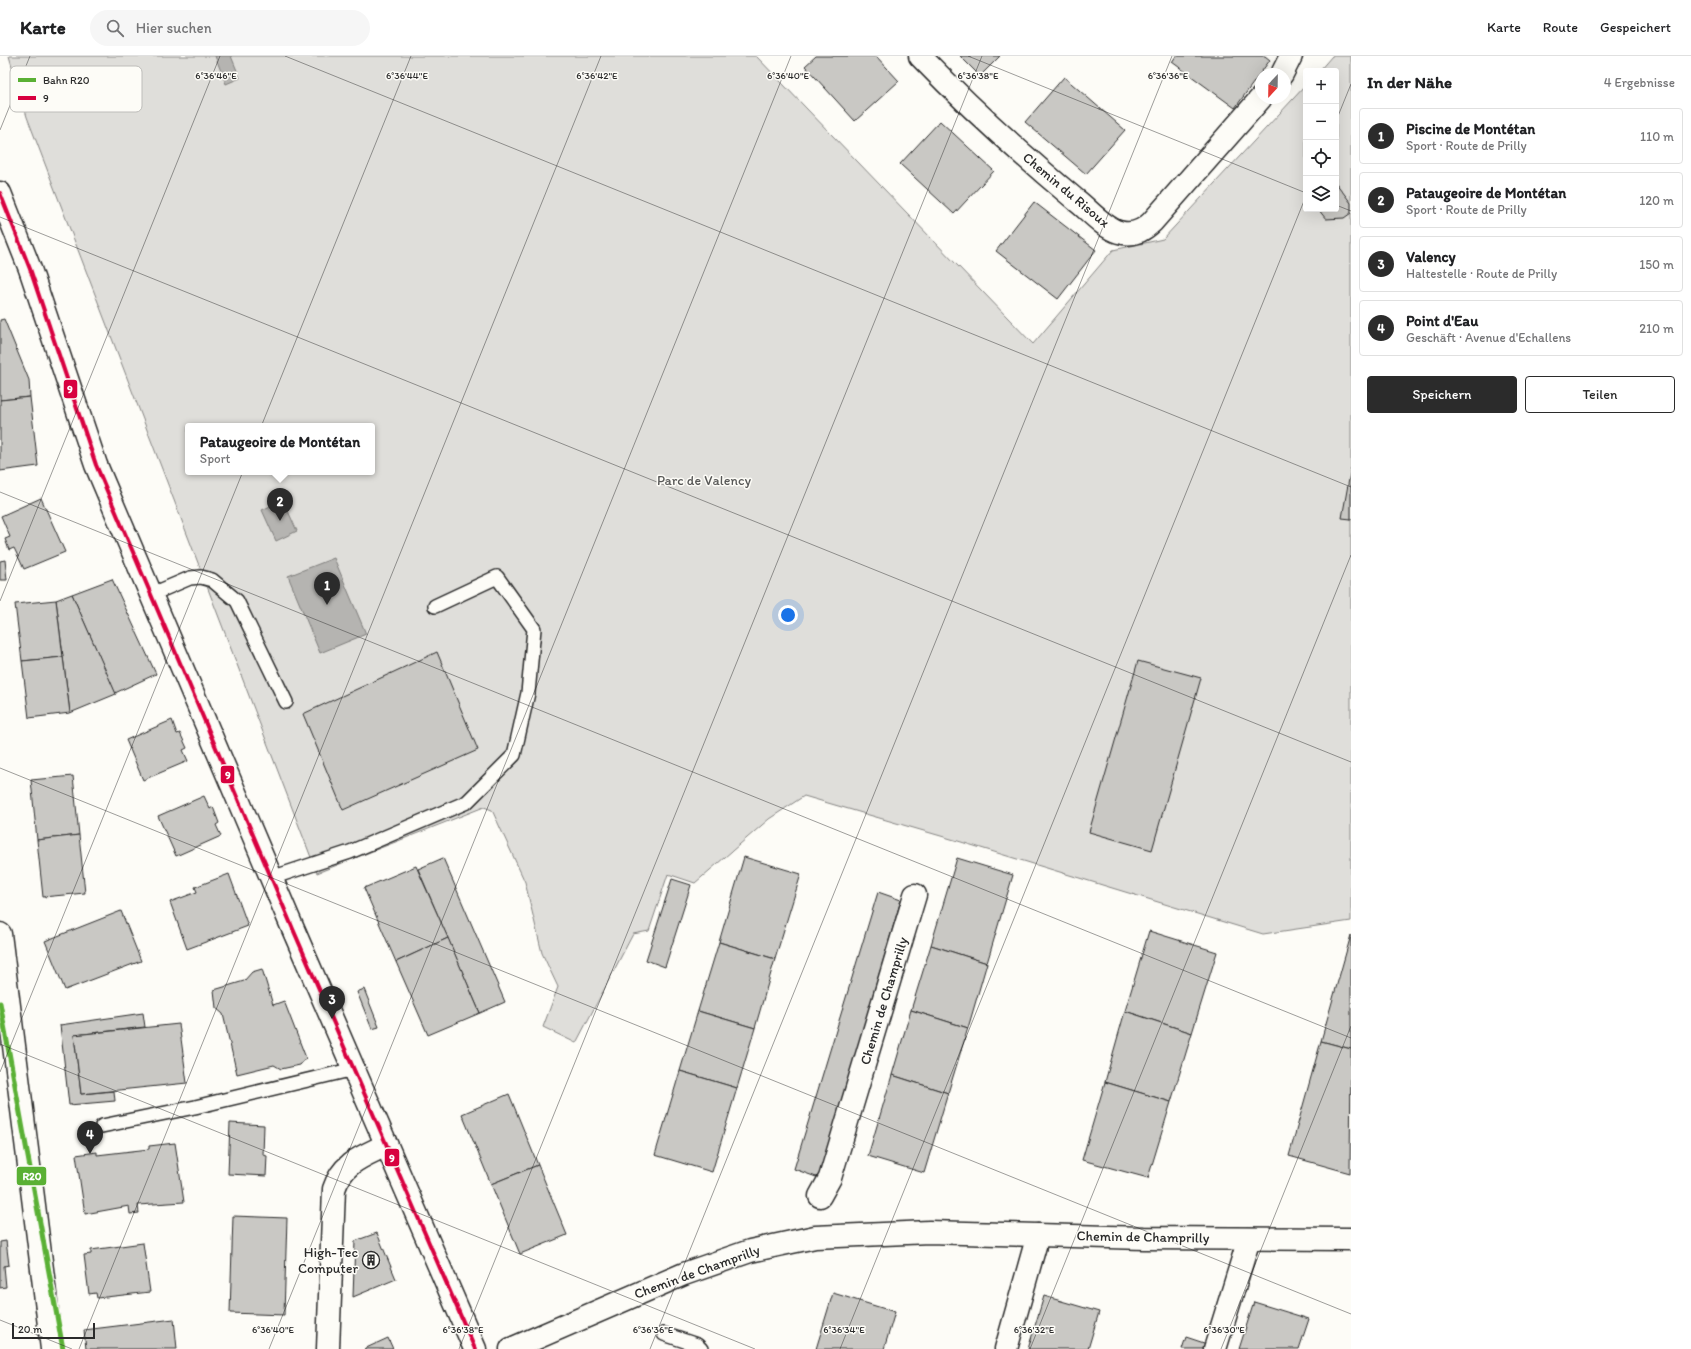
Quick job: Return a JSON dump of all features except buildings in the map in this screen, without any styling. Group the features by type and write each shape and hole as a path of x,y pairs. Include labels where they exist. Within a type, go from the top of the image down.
{"street":[{"name":"Chemin du Risoux","path":"920,56 974,111 1038,168 1111,228 1128,234 1137,233 1152,222 1256,104"},
{"path":"1285,68 1291,56"},
{"path":"0,193 30,269 96,465 271,878 476,1349"},
{"name":"Chemin de Champrilly","path":"820,1196 830,1178 916,895"},
{"path":"0,934 52,1349"},
{"path":"328,1349 334,1190 341,1171 349,1164 386,1145"},
{"name":"Chemin de Champrilly","path":"511,1349 645,1290 750,1251 825,1236 930,1232 1249,1239 1351,1239"},
{"path":"1006,1349 1038,1235"},
{"path":"1215,1349 1249,1239"}],"lane":[{"path":"150,595 190,578 201,577 212,580 237,601 286,702"},
{"path":"271,878 350,852 467,802 514,755 528,693 534,629 497,577 435,606"},
{"path":"102,1126 195,1107 354,1069"},
{"path":"664,1334 697,1345 701,1349"}],"green space":[{"name":"Parc de Valency","path":"9,56 756,56 1033,344 1113,250 1163,239 1288,104 1291,104 1291,101 1303,88 1303,212 1339,212 1339,68 1322,68 1332,56 1351,56 1351,921 1263,934 958,841 804,796 769,819 695,883 668,874 649,931 633,934 576,1043 543,1027 558,987 542,953 525,882 492,810 484,807 317,873 26,112 142,112 142,66 12,66"}],"shaded area":[{"path":"215,56 231,56 240,78 226,84"},
{"path":"283,500 297,531 276,541 262,510"},
{"path":"334,558 366,634 320,653 288,576"}],"rail line":[{"name":"R20","path":"0,1003 63,1349"}],"transit line":[{"name":"9","path":"0,193 30,269 96,465 293,929 475,1349"}],"place":[{"name":"Pataugeoire de Montétan","path":"280,521"},
{"name":"Piscine de Montétan","path":"327,605"},
{"name":"Valency","path":"332,1019"},
{"name":"Point d'Eau","path":"90,1154"},
{"name":"High-Tec Computer","path":"371,1260"}]}
